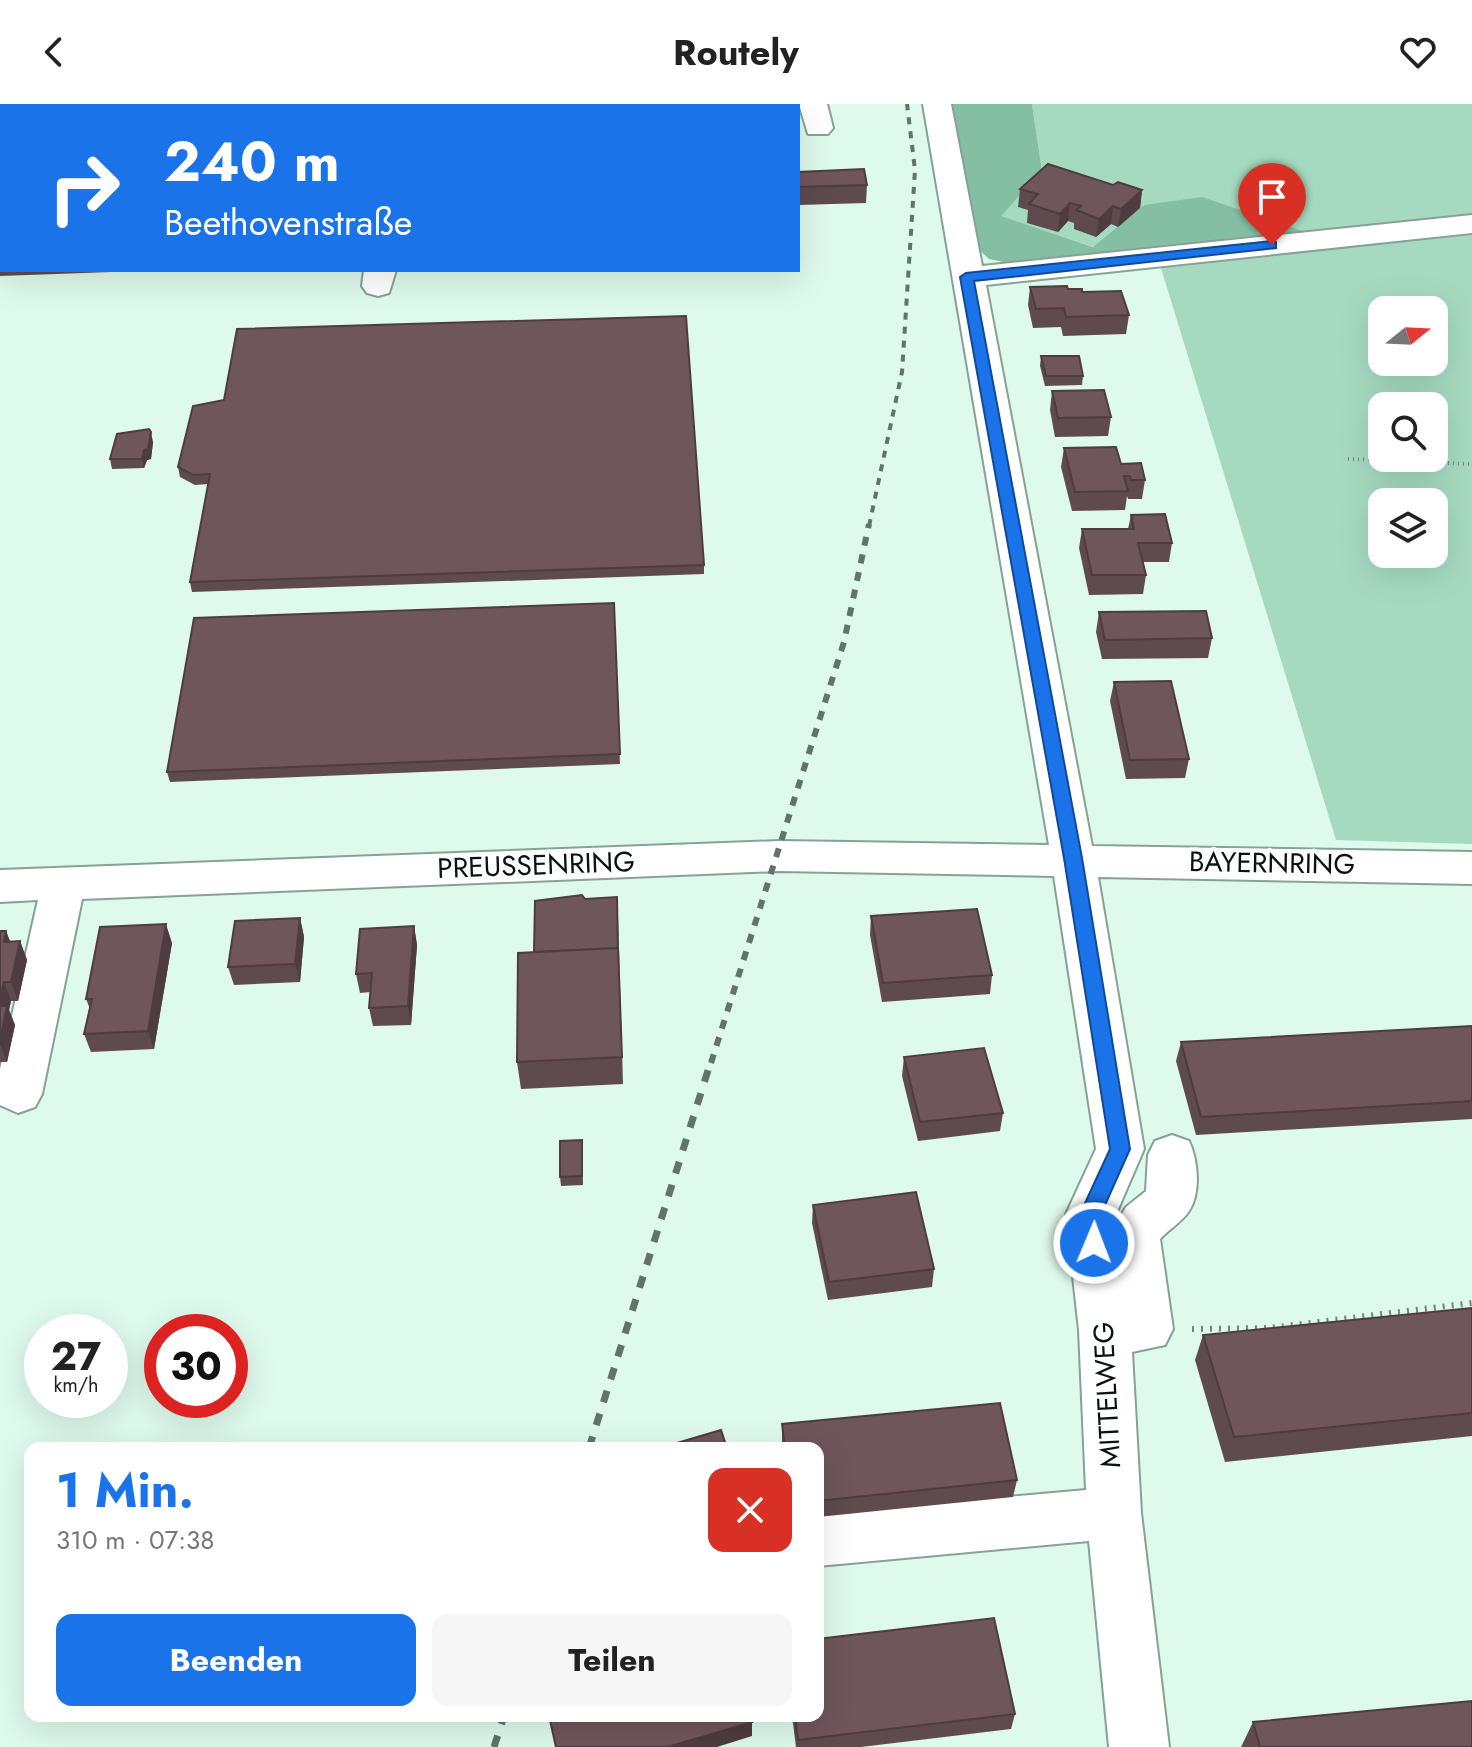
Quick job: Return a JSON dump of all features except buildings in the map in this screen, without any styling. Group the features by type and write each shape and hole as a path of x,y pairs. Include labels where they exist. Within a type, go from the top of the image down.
{"street":[{"name":"MITTELWEG","path":"937,104 1073,858 1120,1149 1091,1214 1126,1329 1114,1513 1139,1747"},
{"path":"966,277 1472,224"},
{"name":"PREUSSENRING","path":"0,886 779,856 1073,858"},
{"name":"BAYERNRING","path":"1073,858 1472,868"},
{"path":"18,1094 63,884"},
{"path":"1126,1329 1135,1237 1144,1222 1170,1200 1172,1155"},
{"path":"824,1539 1114,1513"}],"path":[{"path":"1348,459 1472,464"},
{"path":"1126,1329 1269,1328 1472,1303"}],"green space":[{"path":"952,104 1032,104 1042,171 1001,216 1093,247 1144,205 1202,197 1311,234 1013,264 989,259 977,248"},
{"path":"1032,104 1472,104 1472,217 1311,234 1144,205 1094,247 1000,216 1042,171"},
{"path":"1472,233 1472,844 1336,840 1161,268"}],"railway":[{"path":"869,526 902,372 915,170 907,104"},
{"path":"711,1063 844,642 869,524"},
{"path":"591,1442 711,1061"},
{"path":"494,1747 502,1722"}],"route":[{"path":"1094,1243 1091,1214 1120,1149 1073,858 966,277 1272,245"}]}
